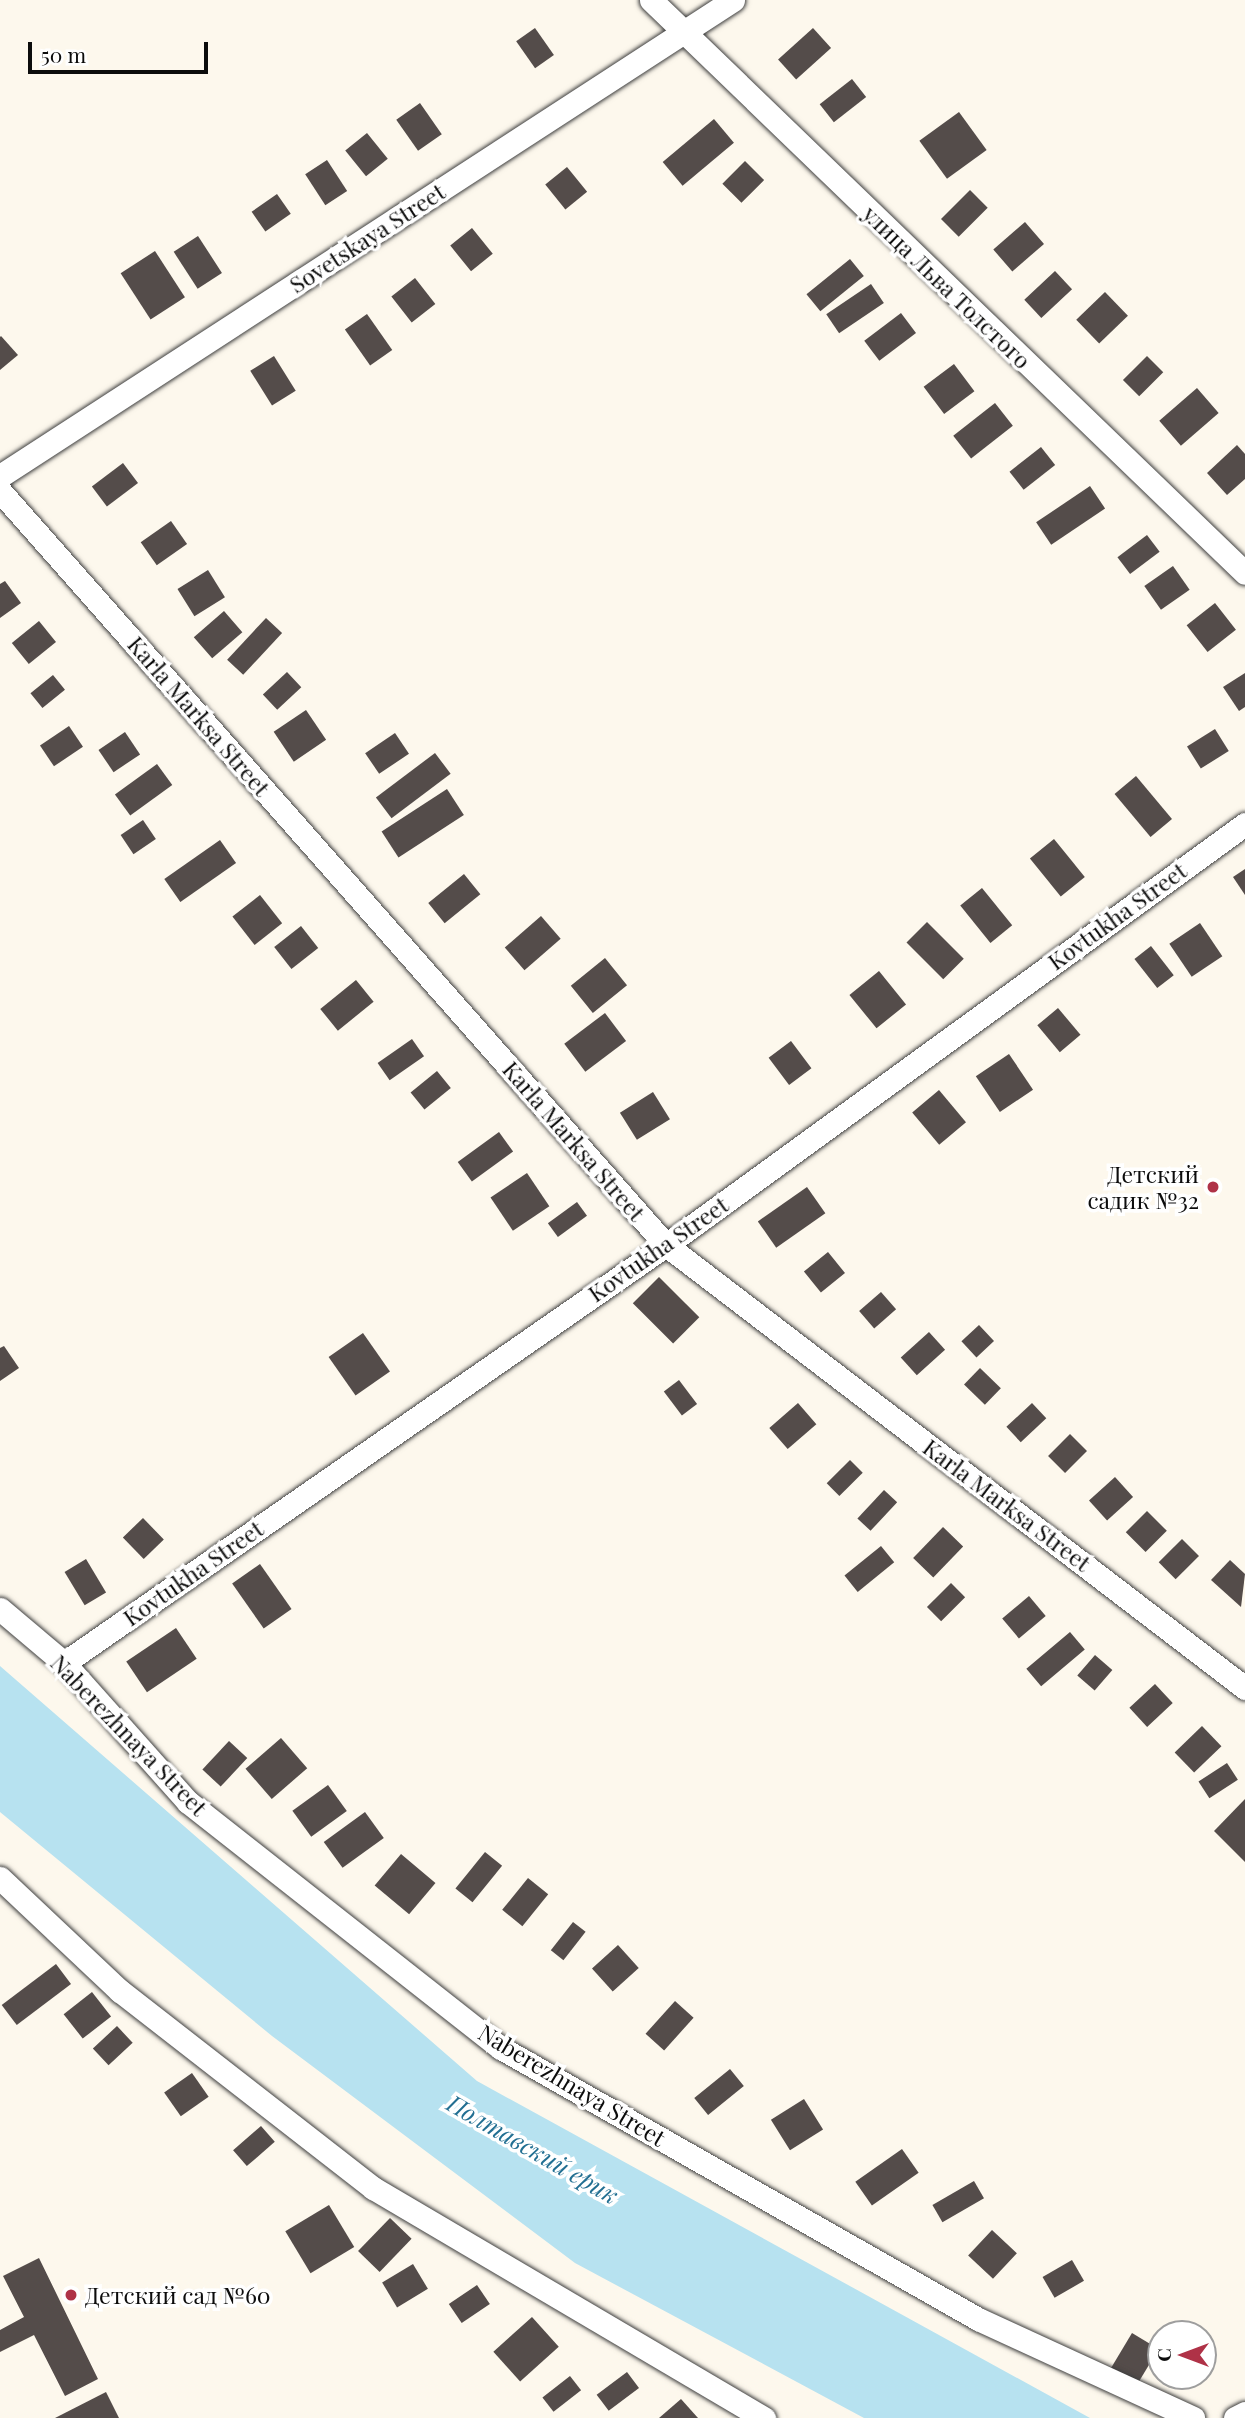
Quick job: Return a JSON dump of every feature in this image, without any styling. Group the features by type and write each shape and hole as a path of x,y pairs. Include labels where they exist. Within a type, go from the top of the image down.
{"street":[{"name":"улица Льва Толстого","path":"651,0 682,33 1245,573"},
{"name":"Sovetskaya Street","path":"0,476 733,0"},
{"name":"Karla Marksa Street","path":"0,491 666,1245 1245,1688"},
{"name":"Kovtukha Street","path":"64,1663 666,1245 1245,824"},
{"name":"Naberezhnaya Street","path":"0,1609 64,1663 188,1802 500,2048 978,2319 1193,2418"},
{"path":"0,1878 121,1991 373,2188 764,2418"},
{"path":"1236,2418 1245,2413"}],"water":[{"name":"Полтавский ерик","path":"0,1666 477,2081 1090,2418 864,2418 575,2263 272,2036 0,1812"}],"building":[{"path":"535,28 554,55 535,68 516,41"},
{"path":"813,28 831,48 796,80 778,59"},
{"path":"852,79 866,97 834,122 820,104"},
{"path":"420,103 442,134 418,151 396,120"},
{"path":"959,112 987,150 947,179 919,141"},
{"path":"714,119 734,143 683,186 663,162"},
{"path":"367,133 388,159 366,176 345,151"},
{"path":"327,160 347,191 325,205 305,174"},
{"path":"745,161 764,180 741,203 722,184"},
{"path":"567,167 587,192 565,209 545,185"},
{"path":"970,190 988,208 959,237 941,219"},
{"path":"277,194 291,214 265,231 252,212"},
{"path":"1025,222 1044,244 1012,271 993,250"},
{"path":"472,228 493,254 471,271 450,246"},
{"path":"198,236 222,273 198,289 174,252"},
{"path":"155,251 185,297 151,319 121,273"},
{"path":"850,259 864,276 820,311 806,294"},
{"path":"1055,271 1072,289 1041,318 1024,300"},
{"path":"415,278 435,304 412,322 391,296"},
{"path":"871,284 884,303 839,333 826,314"},
{"path":"1105,292 1128,316 1099,344 1076,320"},
{"path":"901,313 916,333 879,361 864,341"},
{"path":"367,314 392,350 370,366 345,329"},
{"path":"0,337 18,355 0,370"},
{"path":"274,356 296,391 272,406 250,371"},
{"path":"1147,356 1163,372 1139,396 1123,380"},
{"path":"954,364 974,391 944,414 924,387"},
{"path":"1197,388 1219,413 1181,446 1159,421"},
{"path":"995,403 1013,426 971,458 953,436"},
{"path":"1237,445 1245,454 1245,479 1227,495 1207,473"},
{"path":"1041,447 1055,465 1024,490 1009,472"},
{"path":"123,463 138,483 107,506 92,486"},
{"path":"1090,486 1105,508 1051,545 1036,522"},
{"path":"171,521 187,544 157,565 141,542"},
{"path":"1147,535 1160,552 1130,574 1117,557"},
{"path":"1173,566 1190,590 1161,610 1144,586"},
{"path":"208,570 225,597 194,616 177,589"},
{"path":"5,581 21,603 0,618 0,584"},
{"path":"1215,603 1236,630 1208,652 1187,625"},
{"path":"224,611 242,632 212,658 194,637"},
{"path":"266,618 282,633 243,675 227,660"},
{"path":"39,621 56,642 29,664 12,643"},
{"path":"287,672 301,687 277,710 263,695"},
{"path":"1245,673 1245,707 1239,711 1223,687"},
{"path":"53,675 65,690 42,708 30,693"},
{"path":"306,710 326,740 294,762 274,732"},
{"path":"69,726 83,747 54,766 40,746"},
{"path":"1215,729 1229,751 1201,769 1187,746"},
{"path":"125,732 140,754 114,772 98,750"},
{"path":"395,733 409,754 379,774 365,753"},
{"path":"435,753 451,774 392,818 376,798"},
{"path":"157,764 172,785 130,816 115,795"},
{"path":"1136,776 1172,819 1151,837 1115,794"},
{"path":"447,789 464,815 398,857 382,831"},
{"path":"143,820 156,839 133,854 121,835"},
{"path":"1054,839 1085,877 1061,897 1030,859"},
{"path":"220,840 236,863 180,902 164,879"},
{"path":"1245,869 1245,895 1233,877"},
{"path":"464,874 480,894 445,923 428,903"},
{"path":"982,888 1012,925 990,943 960,906"},
{"path":"260,895 282,923 255,945 232,917"},
{"path":"541,916 561,939 524,970 505,947"},
{"path":"927,922 964,959 943,979 906,943"},
{"path":"1200,923 1222,956 1192,977 1169,944"},
{"path":"301,926 318,948 291,969 274,947"},
{"path":"1151,946 1174,975 1157,988 1134,959"},
{"path":"605,958 627,985 593,1013 571,986"},
{"path":"879,971 906,1004 877,1028 849,995"},
{"path":"356,980 374,1002 338,1031 320,1009"},
{"path":"1058,1008 1080,1035 1060,1052 1037,1025"},
{"path":"605,1013 626,1041 585,1072 564,1044"},
{"path":"412,1039 424,1056 390,1080 378,1063"},
{"path":"791,1041 811,1068 789,1085 769,1058"},
{"path":"1009,1054 1033,1090 1000,1112 976,1076"},
{"path":"437,1071 451,1088 424,1109 411,1092"},
{"path":"939,1090 966,1122 939,1145 912,1112"},
{"path":"653,1092 670,1119 637,1140 620,1113"},
{"path":"499,1132 513,1151 472,1181 458,1162"},
{"path":"527,1173 549,1206 513,1231 491,1198"},
{"path":"807,1187 825,1213 776,1248 758,1221"},
{"path":"577,1202 587,1216 558,1237 548,1223"},
{"path":"828,1252 845,1273 821,1292 804,1272"},
{"path":"659,1277 699,1317 673,1343 633,1303"},
{"path":"881,1292 896,1309 874,1328 859,1311"},
{"path":"979,1325 994,1341 976,1357 961,1341"},
{"path":"929,1332 945,1350 917,1375 901,1357"},
{"path":"363,1333 390,1372 356,1396 329,1357"},
{"path":"4,1346 19,1368 0,1381 0,1348"},
{"path":"980,1368 1001,1388 985,1405 964,1385"},
{"path":"679,1380 697,1404 682,1415 664,1391"},
{"path":"798,1403 816,1424 788,1449 769,1428"},
{"path":"1032,1403 1046,1418 1021,1442 1006,1427"},
{"path":"1070,1434 1087,1451 1065,1473 1048,1456"},
{"path":"850,1460 863,1473 839,1496 827,1483"},
{"path":"1115,1477 1133,1497 1107,1520 1089,1500"},
{"path":"884,1490 897,1502 871,1531 857,1519"},
{"path":"1147,1511 1167,1531 1146,1552 1126,1532"},
{"path":"143,1518 164,1540 144,1559 123,1537"},
{"path":"943,1527 963,1546 933,1577 913,1558"},
{"path":"1182,1539 1199,1556 1176,1579 1159,1562"},
{"path":"881,1546 894,1562 858,1592 844,1576"},
{"path":"86,1559 106,1592 85,1605 65,1572"},
{"path":"1230,1560 1245,1574 1241,1607 1211,1580"},
{"path":"260,1564 292,1609 264,1629 232,1584"},
{"path":"951,1583 965,1597 941,1621 927,1607"},
{"path":"1029,1596 1046,1616 1019,1638 1002,1618"},
{"path":"176,1628 197,1659 147,1692 126,1662"},
{"path":"1070,1632 1085,1650 1041,1686 1026,1669"},
{"path":"1095,1655 1112,1670 1095,1690 1077,1675"},
{"path":"1155,1684 1173,1703 1147,1727 1129,1708"},
{"path":"1202,1726 1221,1746 1194,1773 1175,1752"},
{"path":"281,1738 307,1768 272,1799 246,1769"},
{"path":"229,1741 247,1758 221,1787 202,1770"},
{"path":"1227,1763 1238,1780 1209,1798 1198,1782"},
{"path":"328,1785 347,1811 311,1837 292,1811"},
{"path":"1245,1799 1245,1862 1214,1831"},
{"path":"365,1812 384,1838 343,1868 324,1842"},
{"path":"485,1852 502,1866 473,1902 455,1889"},
{"path":"401,1854 435,1883 409,1914 375,1885"},
{"path":"528,1878 548,1894 522,1926 502,1910"},
{"path":"573,1922 586,1932 563,1960 551,1950"},
{"path":"618,1945 639,1968 613,1991 592,1968"},
{"path":"56,1964 71,1984 17,2025 2,2005"},
{"path":"92,1992 111,2016 83,2039 64,2014"},
{"path":"675,2001 694,2018 664,2050 646,2034"},
{"path":"117,2026 133,2043 109,2065 93,2049"},
{"path":"730,2069 744,2086 708,2115 694,2098"},
{"path":"192,2073 209,2097 181,2116 164,2093"},
{"path":"804,2099 823,2130 790,2150 771,2120"},
{"path":"261,2126 275,2142 247,2166 233,2150"},
{"path":"902,2149 919,2173 872,2205 855,2182"},
{"path":"974,2181 984,2198 942,2222 932,2205"},
{"path":"329,2205 354,2247 311,2273 285,2231"},
{"path":"390,2218 412,2239 380,2272 358,2251"},
{"path":"992,2230 1017,2253 993,2279 968,2256"},
{"path":"39,2258 98,2379 65,2396 34,2335 0,2352 0,2330 24,2317 3,2276"},
{"path":"1072,2260 1084,2281 1055,2298 1043,2277"},
{"path":"413,2264 428,2289 397,2307 382,2283"},
{"path":"477,2285 490,2304 462,2323 449,2304"},
{"path":"532,2317 559,2347 520,2382 493,2352"},
{"path":"1132,2333 1147,2342 1147,2368 1137,2384 1111,2368"},
{"path":"627,2372 639,2388 609,2411 597,2395"},
{"path":"570,2376 581,2390 554,2412 542,2398"},
{"path":"106,2392 119,2418 55,2418"},
{"path":"681,2399 698,2418 659,2418"}],"place":[{"name":"Детский садик №32","path":"1213,1187"},
{"name":"Детский сад №60","path":"71,2295"}]}
